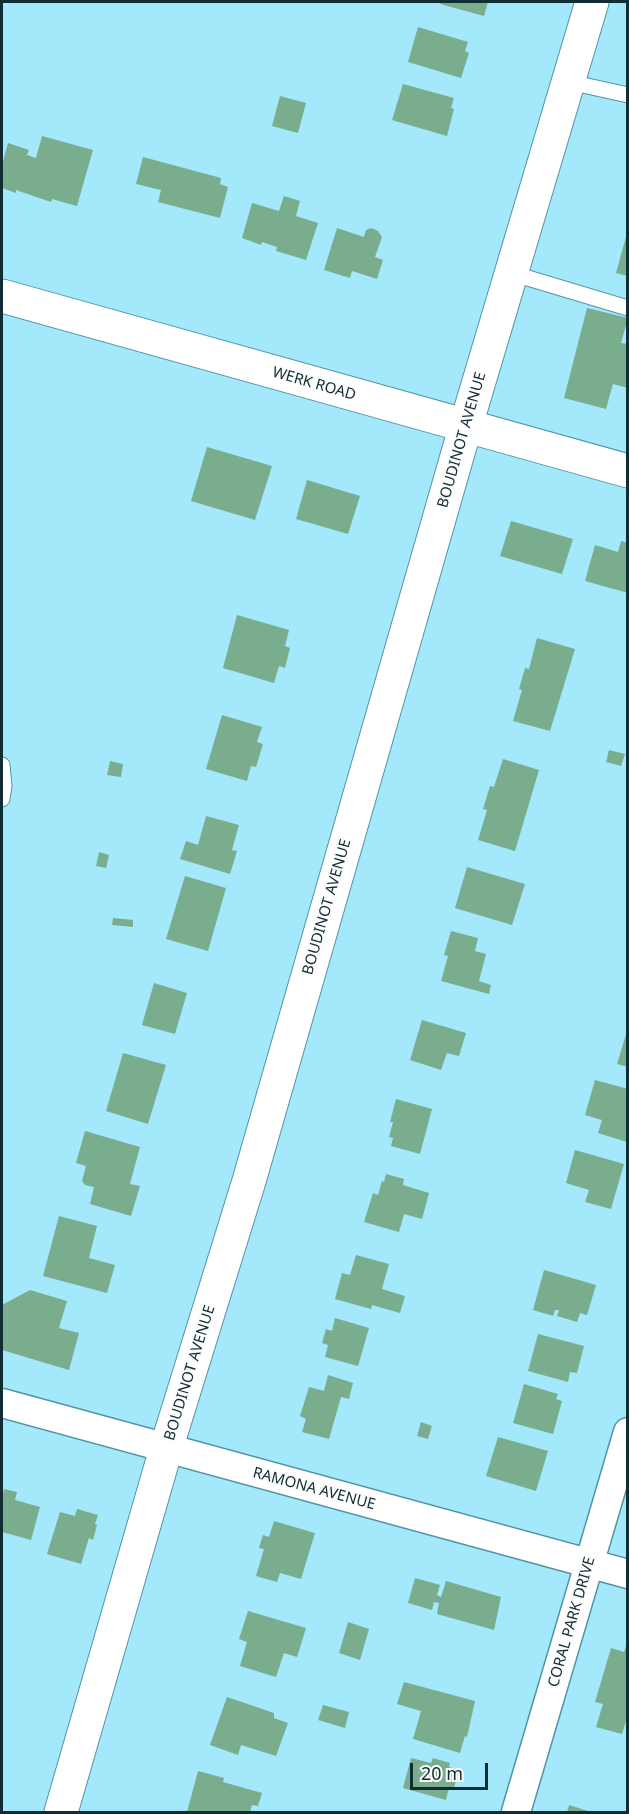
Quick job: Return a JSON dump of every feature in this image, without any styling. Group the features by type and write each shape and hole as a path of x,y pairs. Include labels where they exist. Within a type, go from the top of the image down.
{"street":[{"name":"BOUDINOT AVENUE","path":"61,1812 166,1449 249,1181 466,425 592,2"},
{"name":"WERK ROAD","path":"2,296 627,471"},
{"name":"RAMONA AVENUE","path":"2,1403 627,1574"},
{"name":"CORAL PARK DRIVE","path":"516,1812 627,1432"}],"lane":[{"path":"569,81 627,95"},
{"path":"511,273 627,308"},
{"path":"2,765 4,786 2,799"}],"building":[{"path":"441,2 488,2 484,16 440,4"},
{"path":"418,27 468,42 465,51 469,53 461,78 408,62"},
{"path":"403,84 454,98 451,108 454,109 447,136 392,120"},
{"path":"280,96 306,103 298,133 272,126"},
{"path":"42,136 93,150 77,206 52,199 51,202 16,190 16,193 2,188 2,165 8,143 29,150 27,155 36,158"},
{"path":"143,157 221,178 220,184 228,187 220,218 158,202 161,190 136,184"},
{"path":"284,196 300,201 296,216 318,223 306,260 276,251 277,247 262,242 261,245 242,238 252,203 279,211"},
{"path":"337,228 364,237 366,230 371,228 378,231 382,237 375,257 383,260 377,279 352,271 350,278 324,270"},
{"path":"628,233 628,276 616,273"},
{"path":"587,308 628,318 621,343 628,344 628,388 613,384 606,409 564,398"},
{"path":"207,447 272,466 255,520 191,501"},
{"path":"307,480 360,496 348,534 296,519"},
{"path":"511,521 573,539 562,574 500,556"},
{"path":"621,541 628,543 628,593 585,581 595,545 618,552"},
{"path":"237,615 289,630 285,646 290,648 285,668 279,666 274,683 223,668"},
{"path":"537,638 575,649 550,731 513,721 522,690 519,689 525,668 529,669"},
{"path":"222,715 262,727 257,742 263,744 256,767 251,766 247,781 206,769"},
{"path":"609,750 625,754 621,766 606,762"},
{"path":"503,759 539,770 515,851 478,840 487,810 483,809 490,786 494,787"},
{"path":"110,761 123,764 121,777 107,775"},
{"path":"206,816 239,825 232,850 237,851 230,874 180,859 186,841 198,845"},
{"path":"99,852 109,855 106,868 96,866"},
{"path":"467,867 525,884 512,925 455,908"},
{"path":"185,876 226,888 208,951 166,939"},
{"path":"113,918 133,920 133,927 112,925"},
{"path":"451,931 478,938 475,951 486,954 479,981 491,985 489,994 441,981 448,956 444,955"},
{"path":"154,983 187,993 175,1034 142,1025"},
{"path":"422,1020 466,1033 459,1056 447,1053 441,1070 410,1060"},
{"path":"628,1031 628,1067 617,1064"},
{"path":"123,1053 166,1065 148,1124 106,1111"},
{"path":"595,1080 628,1089 627,1142 598,1133 602,1120 585,1115"},
{"path":"396,1099 432,1109 420,1154 391,1146 393,1138 389,1137 393,1122 390,1122"},
{"path":"85,1131 140,1147 130,1184 140,1186 131,1216 90,1204 94,1187 85,1185 82,1181 86,1166 76,1163"},
{"path":"575,1150 624,1164 611,1209 585,1202 589,1190 566,1183"},
{"path":"386,1174 404,1179 403,1185 429,1193 422,1219 404,1214 399,1232 364,1222 373,1193 378,1195"},
{"path":"59,1216 97,1226 89,1258 115,1265 107,1293 43,1276"},
{"path":"356,1255 389,1264 382,1289 405,1296 400,1313 372,1305 371,1309 335,1299 342,1273 350,1275"},
{"path":"544,1270 596,1285 587,1315 580,1313 577,1322 557,1316 559,1310 555,1310 553,1316 533,1310"},
{"path":"30,1290 67,1301 59,1328 79,1333 69,1370 2,1350 2,1305"},
{"path":"335,1318 369,1328 358,1366 325,1357 328,1345 322,1343 326,1329 332,1331"},
{"path":"538,1334 584,1346 577,1373 570,1372 568,1382 528,1371"},
{"path":"328,1375 353,1383 349,1399 341,1397 329,1439 302,1432 306,1419 300,1416 309,1387 324,1391"},
{"path":"524,1384 558,1394 556,1399 562,1401 553,1434 513,1423"},
{"path":"421,1422 432,1426 428,1439 417,1436"},
{"path":"498,1437 548,1451 536,1491 486,1476"},
{"path":"4,1489 17,1492 15,1500 40,1507 31,1540 2,1532"},
{"path":"77,1509 98,1515 93,1540 89,1538 81,1564 47,1554 60,1512 75,1516"},
{"path":"274,1521 315,1533 301,1579 280,1573 277,1582 256,1576 264,1549 259,1548 263,1535 269,1537"},
{"path":"415,1578 440,1585 437,1595 441,1597 446,1581 501,1597 494,1630 437,1614 439,1603 434,1602 432,1610 408,1603"},
{"path":"248,1611 306,1628 297,1657 284,1653 276,1677 240,1666 247,1642 239,1639"},
{"path":"348,1622 369,1629 360,1660 339,1653"},
{"path":"626,1646 628,1647 628,1715 622,1734 596,1727 603,1704 595,1702 611,1648 624,1652"},
{"path":"404,1682 475,1701 467,1737 465,1736 460,1753 413,1739 421,1711 397,1704"},
{"path":"227,1697 274,1713 274,1718 288,1723 276,1756 241,1745 238,1755 210,1745"},
{"path":"323,1705 349,1712 345,1728 318,1720"},
{"path":"411,1758 431,1763 433,1758 450,1763 449,1767 459,1770 454,1788 449,1787 446,1800 403,1788"},
{"path":"198,1771 224,1778 223,1782 262,1793 258,1806 252,1805 250,1812 187,1812"},
{"path":"569,1805 591,1812 567,1812"}]}
